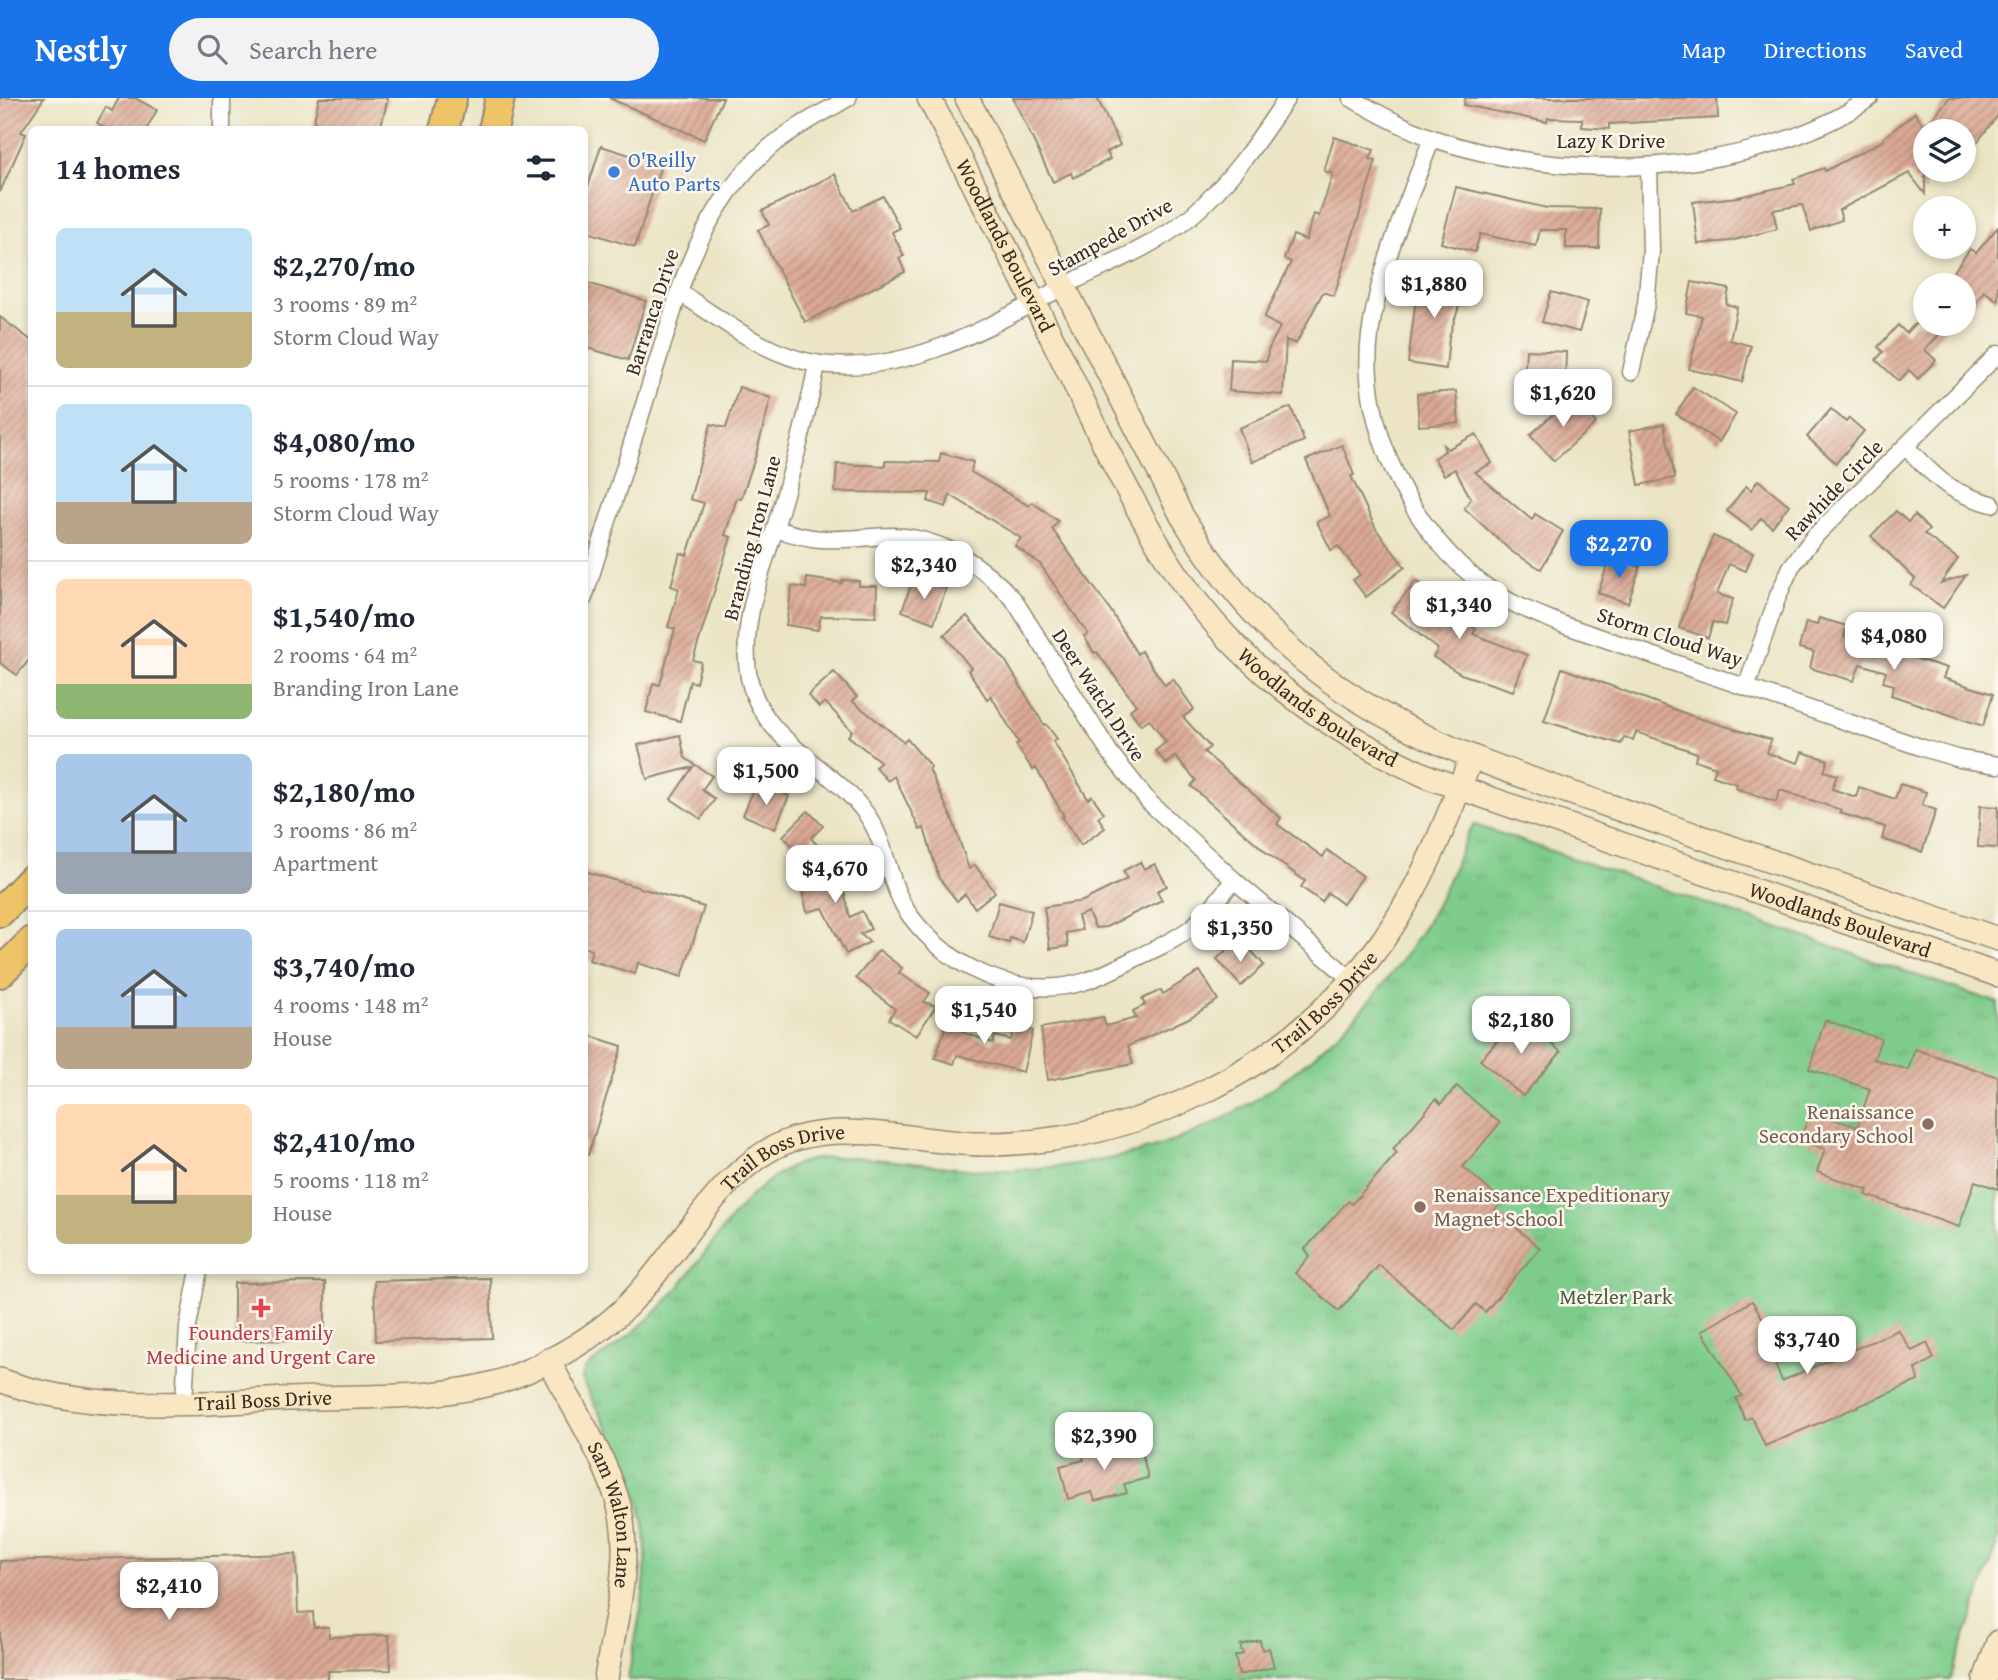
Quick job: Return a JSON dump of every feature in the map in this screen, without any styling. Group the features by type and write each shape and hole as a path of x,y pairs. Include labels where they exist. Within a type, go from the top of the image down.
{"highway":[{"path":"445,126 452,98"},
{"path":"494,126 500,98"},
{"path":"0,912 28,882"},
{"path":"0,973 28,944"}],"street":[{"path":"222,98 222,126"},
{"name":"Barranca Drive","path":"588,585 679,292 710,221 754,163 778,141 848,98"},
{"name":"Woodlands Boulevard","path":"929,98 1152,532 1189,591 1223,632 1278,686 1334,727 1393,761 1459,789 1998,975"},
{"name":"Woodlands Boulevard","path":"967,98 1200,547 1245,605 1303,661 1351,697 1401,727 1471,758 1998,939"},
{"name":"Stampede Drive","path":"679,292 755,341 817,364 859,367 897,361 940,349 1149,244 1189,218 1230,177 1287,98"},
{"name":"Lazy K Drive","path":"1351,98 1432,138 1517,158 1600,166 1649,166 1711,158 1778,142 1846,113 1870,98"},
{"name":"Storm Cloud Way","path":"1432,138 1393,243 1376,300 1369,337 1367,374 1382,444 1402,487 1425,524 1453,556 1487,588 1564,625 1747,685 1926,749 1960,759 1998,765"},
{"path":"1631,372 1646,304 1651,251 1649,166"},
{"name":"Rawhide Circle","path":"1747,685 1791,567 1813,538 1998,354"},
{"name":"Branding Iron Lane","path":"817,364 810,400 775,528 750,608 748,669 757,702 772,729 849,795 867,815 908,914 929,939 951,958 973,971 1024,985 1053,986 1082,982 1136,958 1192,927 1234,880"},
{"path":"1906,447 1946,487 1968,498 1992,503"},
{"name":"Deer Watch Drive","path":"775,528 811,538 840,540 894,536 926,541 971,561 996,579 1014,600 1129,780 1234,880 1351,979"},
{"name":"Trail Boss Drive","path":"0,1380 74,1398 184,1402 440,1393 497,1382 548,1360 611,1321 638,1297 734,1178 774,1147 793,1139 837,1132 948,1144 1031,1141 1073,1136 1194,1097 1243,1071 1286,1042 1322,1010 1383,940 1411,894 1471,758"},
{"path":"184,1402 188,1326 198,1274"},
{"name":"Sam Walton Lane","path":"548,1360 605,1470 622,1520 623,1577 606,1680"},
{"path":"1984,1680 1998,1642"}],"green space":[{"name":"Metzler Park","path":"1475,825 1998,1003 1998,1542 1950,1680 628,1680 645,1576 642,1515 638,1498 618,1450 582,1378 585,1368 630,1335 671,1296 742,1205 777,1175 797,1164 814,1159 860,1158 961,1169 1024,1169 1094,1161 1139,1152 1200,1130 1239,1109 1312,1058 1375,994 1426,923 1469,831"}],"building":[{"path":"0,98 44,98 21,132 26,134 0,192"},
{"path":"119,98 135,98 157,110 148,126 102,126 97,123 106,107 112,111"},
{"path":"319,98 388,98 381,126 313,126"},
{"path":"609,98 723,98 704,140"},
{"path":"1013,98 1097,98 1120,145 1107,152 1110,159 1073,178 1071,173 1053,182"},
{"path":"1465,98 1717,98 1718,118 1609,124 1609,129 1582,127 1582,119 1548,118 1547,122 1464,105"},
{"path":"1949,98 1998,98 1998,115 1976,143 1976,119 1932,119"},
{"path":"1915,113 1919,119 1913,119 1913,178 1909,173 1839,210 1842,220 1811,231 1802,205 1773,210 1777,229 1730,241 1698,244 1693,202 1738,197 1795,184 1793,179 1824,168 1825,171 1884,140 1883,138"},
{"path":"1334,137 1374,150 1370,159 1376,161 1334,296 1323,292 1296,344 1286,340 1283,395 1229,391 1231,359 1267,361 1268,350 1280,327 1264,318 1291,262 1284,259 1293,235 1306,240 1314,214 1319,216 1333,174 1324,171"},
{"path":"601,146 661,165 635,247 588,232 588,187"},
{"path":"835,174 853,211 883,196 900,228 892,232 904,256 899,258 905,272 805,322 758,230 769,225 762,211"},
{"path":"1916,182 1925,182 1925,194"},
{"path":"1456,187 1547,208 1600,209 1599,248 1566,248 1566,230 1540,230 1536,246 1480,234 1475,252 1441,243"},
{"path":"1998,227 1998,301 1984,291 1976,302 1976,273 1953,273 1963,259 1976,259 1976,253"},
{"path":"1427,269 1450,277 1448,282 1465,288 1449,337 1446,369 1408,363 1415,306"},
{"path":"1692,282 1729,289 1726,304 1737,307 1730,340 1751,346 1742,382 1689,369 1702,316 1686,313"},
{"path":"588,283 646,301 628,360 588,348"},
{"path":"1551,292 1588,302 1579,332 1542,322"},
{"path":"0,317 28,338 28,661 17,675 0,663"},
{"path":"1898,325 1906,333 1913,326 1913,336 1938,336 1925,350 1936,360 1918,379 1909,370 1899,381 1876,360 1883,352 1878,347"},
{"path":"1526,350 1566,352 1565,384 1524,382"},
{"path":"739,387 771,398 755,458 741,499 737,498 725,535 731,537 693,660 701,662 696,683 690,681 680,721 646,712 653,683 660,685 675,629 668,627 679,589 671,586 680,553 687,555 704,503 690,499 711,424 726,428"},
{"path":"1693,387 1736,414 1719,442 1676,414"},
{"path":"1456,391 1459,423 1419,426 1417,394"},
{"path":"1572,397 1596,423 1554,461 1530,435"},
{"path":"1291,407 1304,441 1252,462 1239,428"},
{"path":"1831,409 1846,422 1849,418 1864,431 1836,463 1807,437"},
{"path":"1664,424 1675,478 1639,485 1629,431"},
{"path":"1476,434 1492,463 1475,472 1532,520 1535,514 1563,531 1541,569 1512,552 1464,508 1471,499 1455,469 1444,475 1434,458 1445,451 1443,445 1448,449"},
{"path":"1342,445 1354,475 1351,476 1376,529 1405,567 1366,597 1353,580 1360,575 1338,546 1331,550 1317,522 1330,516 1306,460"},
{"path":"941,453 973,462 971,472 1029,506 1032,502 1058,521 1052,529 1111,611 1137,654 1141,651 1165,685 1173,679 1194,709 1183,717 1210,747 1204,752 1281,818 1277,824 1323,857 1327,850 1363,876 1343,904 1328,893 1322,902 1301,887 1305,881 1268,854 1191,786 1196,780 1175,756 1167,764 1155,751 1166,742 1149,719 1141,725 1130,710 1136,705 1097,652 1094,653 1084,636 1088,634 1040,564 1015,546 1021,538 950,495 946,507 928,501 930,493 835,492 837,464 885,466 885,461 939,462"},
{"path":"1758,480 1789,505 1772,527 1761,518 1752,530 1727,511 1746,486 1751,490"},
{"path":"1896,511 1908,522 1915,515 1929,530 1924,534 1958,559 1941,583 1966,575 1943,608 1911,585 1915,579 1871,536"},
{"path":"1713,536 1753,553 1746,571 1729,564 1717,594 1733,599 1725,625 1713,622 1708,638 1679,628"},
{"path":"1610,557 1640,567 1628,603 1598,593"},
{"path":"807,578 842,583 842,580 859,581 859,586 877,586 876,617 821,616 818,630 786,625 792,586 806,588"},
{"path":"1416,581 1442,602 1439,605 1476,629 1473,634 1527,655 1513,691 1461,674 1433,657 1438,649 1391,612"},
{"path":"912,582 926,587 928,583 946,589 934,623 902,611"},
{"path":"967,616 1005,660 1044,725 1046,724 1057,739 1053,741 1088,799 1092,796 1104,813 1098,817 1105,828 1081,845 1062,817 1064,816 1036,768 1033,770 1016,745 1019,743 991,696 987,699 968,670 971,668 944,635"},
{"path":"1819,618 1847,626 1844,637 1947,668 1943,678 1993,694 1983,726 1891,695 1894,685 1883,682 1886,672 1860,664 1854,681 1810,668 1814,652 1799,648 1806,622 1817,625"},
{"path":"1562,668 1695,717 1771,740 1767,753 1798,763 1802,752 1828,760 1824,771 1837,775 1832,789 1856,797 1859,787 1895,799 1900,784 1926,792 1922,805 1936,810 1922,852 1882,839 1885,827 1840,813 1841,810 1780,790 1776,802 1735,788 1737,784 1713,776 1716,767 1695,760 1697,753 1636,732 1633,740 1624,737 1621,744 1544,721"},
{"path":"834,672 857,697 852,701 904,742 907,739 931,767 929,769 953,821 969,869 975,865 995,892 975,908 965,894 957,901 939,878 924,828 920,830 894,776 888,781 875,767 881,762 848,736 852,731 825,702 819,707 808,695"},
{"path":"680,735 685,758 712,776 702,790 715,799 701,819 671,799 693,767 647,779 638,745"},
{"path":"755,787 770,793 772,788 789,796 775,829 743,815"},
{"path":"1980,806 1998,807 1998,848 1978,847"},
{"path":"808,811 823,826 811,838 817,845 804,858 783,836"},
{"path":"1140,862 1144,869 1155,864 1167,886 1157,891 1162,900 1106,927 1095,928 1088,912 1078,916 1082,930 1066,933 1068,946 1050,949 1044,907 1083,901 1127,879 1123,871"},
{"path":"849,865 852,881 842,883 850,917 862,911 871,929 860,934 870,942 846,954 823,908 807,912 799,876"},
{"path":"588,872 704,907 682,977 638,963 635,974 589,960 592,950 588,948"},
{"path":"999,902 1032,911 1023,942 1010,938 1009,943 989,937"},
{"path":"1232,945 1241,956 1249,948 1264,965 1241,986 1217,959"},
{"path":"879,950 902,968 899,973 930,993 924,1002 936,1006 916,1036 889,1019 895,1009 856,978"},
{"path":"1200,971 1218,1000 1189,1018 1128,1046 1133,1064 1048,1080 1041,1028 1103,1017 1106,1026 1136,1018 1133,1011 1145,1005 1142,999 1161,990 1163,994"},
{"path":"951,1011 968,1017 962,1032 993,1043 995,1036 1011,1040 1014,1026 1033,1031 1023,1072 957,1055 954,1064 935,1058"},
{"path":"1519,1016 1561,1052 1523,1096 1480,1060"},
{"name":"Renaissance Secondary School","path":"1825,1020 1881,1039 1874,1059 1908,1070 1915,1049 1998,1077 1998,1189 1975,1181 1959,1227 1866,1195 1868,1190 1817,1172 1825,1149 1805,1142 1802,1134 1807,1121 1822,1115 1857,1127 1870,1089 1809,1069"},
{"path":"588,1035 622,1046 588,1155"},
{"name":"Renaissance Expeditionary Magnet School","path":"1457,1086 1500,1123 1463,1167 1502,1201 1495,1210 1540,1248 1485,1312 1476,1304 1454,1330 1379,1265 1339,1311 1295,1273 1310,1256 1305,1249 1348,1201 1352,1204 1397,1153 1393,1149 1436,1099 1441,1104"},
{"path":"490,1278 492,1338 376,1341 374,1281"},
{"path":"325,1282 325,1340 234,1341 234,1283"},
{"path":"1752,1301 1770,1330 1764,1335 1782,1381 1898,1330 1912,1351 1927,1343 1934,1358 1916,1369 1918,1381 1765,1446 1752,1417 1745,1420 1736,1398 1742,1396 1702,1331"},
{"path":"1114,1442 1116,1451 1140,1444 1148,1478 1124,1484 1127,1493 1095,1501 1092,1492 1068,1499 1060,1466 1084,1460 1081,1451"},
{"path":"296,1554 298,1613 313,1612 314,1627 329,1627 329,1637 389,1635 391,1670 328,1671 328,1680 0,1680 0,1561"},
{"path":"1260,1640 1262,1650 1269,1648 1274,1667 1239,1675 1235,1656 1243,1654 1240,1645"}],"place":[{"name":"O'Reilly Auto Parts","path":"614,172"},
{"name":"Renaissance Secondary School","path":"1928,1124"},
{"name":"Renaissance Expeditionary Magnet School","path":"1420,1207"},
{"name":"Founders Family Medicine and Urgent Care","path":"261,1308"}]}
